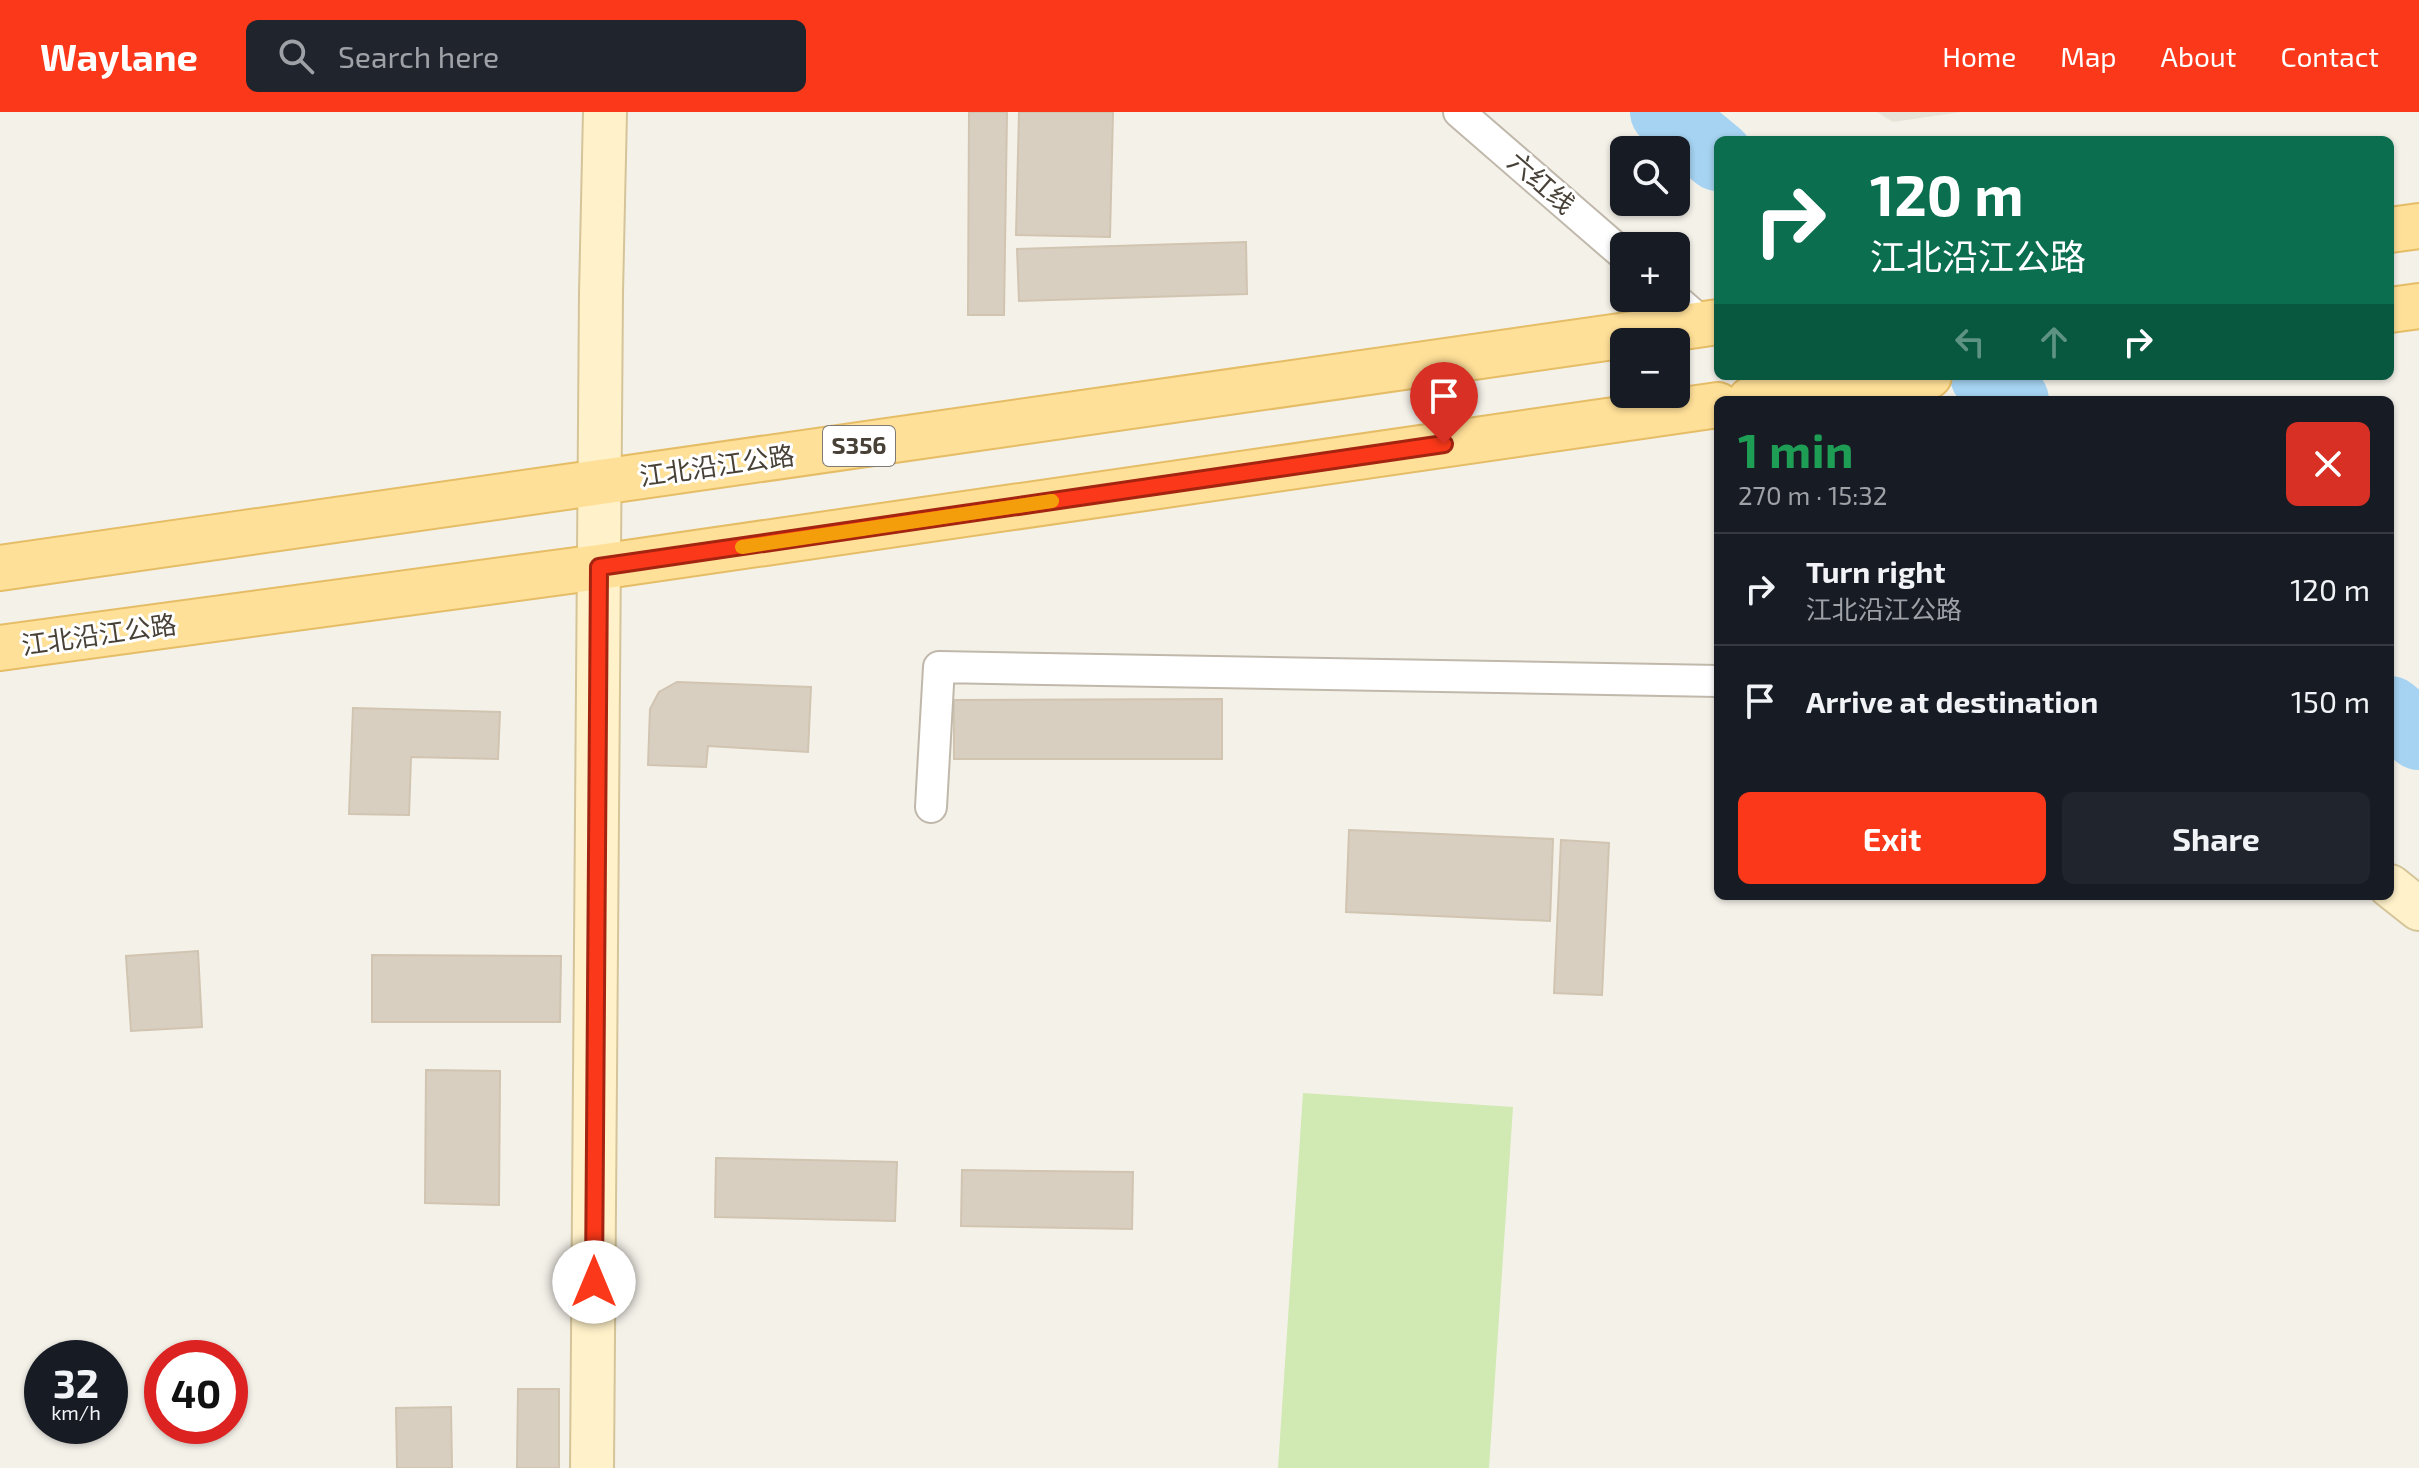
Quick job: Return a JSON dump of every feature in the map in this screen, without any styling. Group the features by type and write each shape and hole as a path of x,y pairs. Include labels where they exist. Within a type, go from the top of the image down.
{"main road":[{"path":"2394,229 2419,226"},
{"path":"2394,309 2419,306"},
{"name":"江北沿江公路","path":"0,568 1703,320"},
{"path":"1766,393 1832,389 1899,380"},
{"name":"江北沿江公路","path":"0,648 599,567 1714,406"}],"street":[{"path":"592,1468 605,112"},
{"name":"六红线","path":"1459,112 1610,243"},
{"path":"931,807 939,667 1714,681"},
{"path":"2394,889 2419,909"}],"shaded area":[{"path":"1877,112 1961,112 1893,122"}],"green space":[{"path":"1303,1093 1513,1107 1489,1468 1278,1468"}],"building":[{"path":"969,112 1007,112 1004,315 968,315"},
{"path":"1019,112 1113,112 1110,237 1016,235"},
{"path":"1246,242 1247,294 1019,301 1017,249"},
{"path":"677,682 811,687 808,752 708,746 706,767 648,765 650,709 659,692"},
{"path":"1222,699 1222,759 954,759 954,700"},
{"path":"353,708 500,712 498,759 411,757 409,815 349,814"},
{"path":"1349,830 1553,839 1550,921 1346,912"},
{"path":"1561,840 1609,843 1602,995 1554,993"},
{"path":"198,951 202,1027 131,1031 126,956"},
{"path":"372,955 561,956 560,1022 372,1022"},
{"path":"426,1070 500,1071 499,1205 425,1203"},
{"path":"716,1158 897,1162 895,1221 715,1217"},
{"path":"962,1170 1133,1172 1132,1229 961,1226"},
{"path":"518,1389 559,1389 559,1468 517,1468"},
{"path":"451,1407 452,1468 397,1468 396,1408"}],"waterway":[{"path":"1665,112 1714,153"},
{"path":"1990,380 2009,396"},
{"path":"2394,714 2419,735"}],"slow traffic":[{"path":"742,547 1052,501"}],"route":[{"path":"594,1282 599,567 1444,444"}]}
